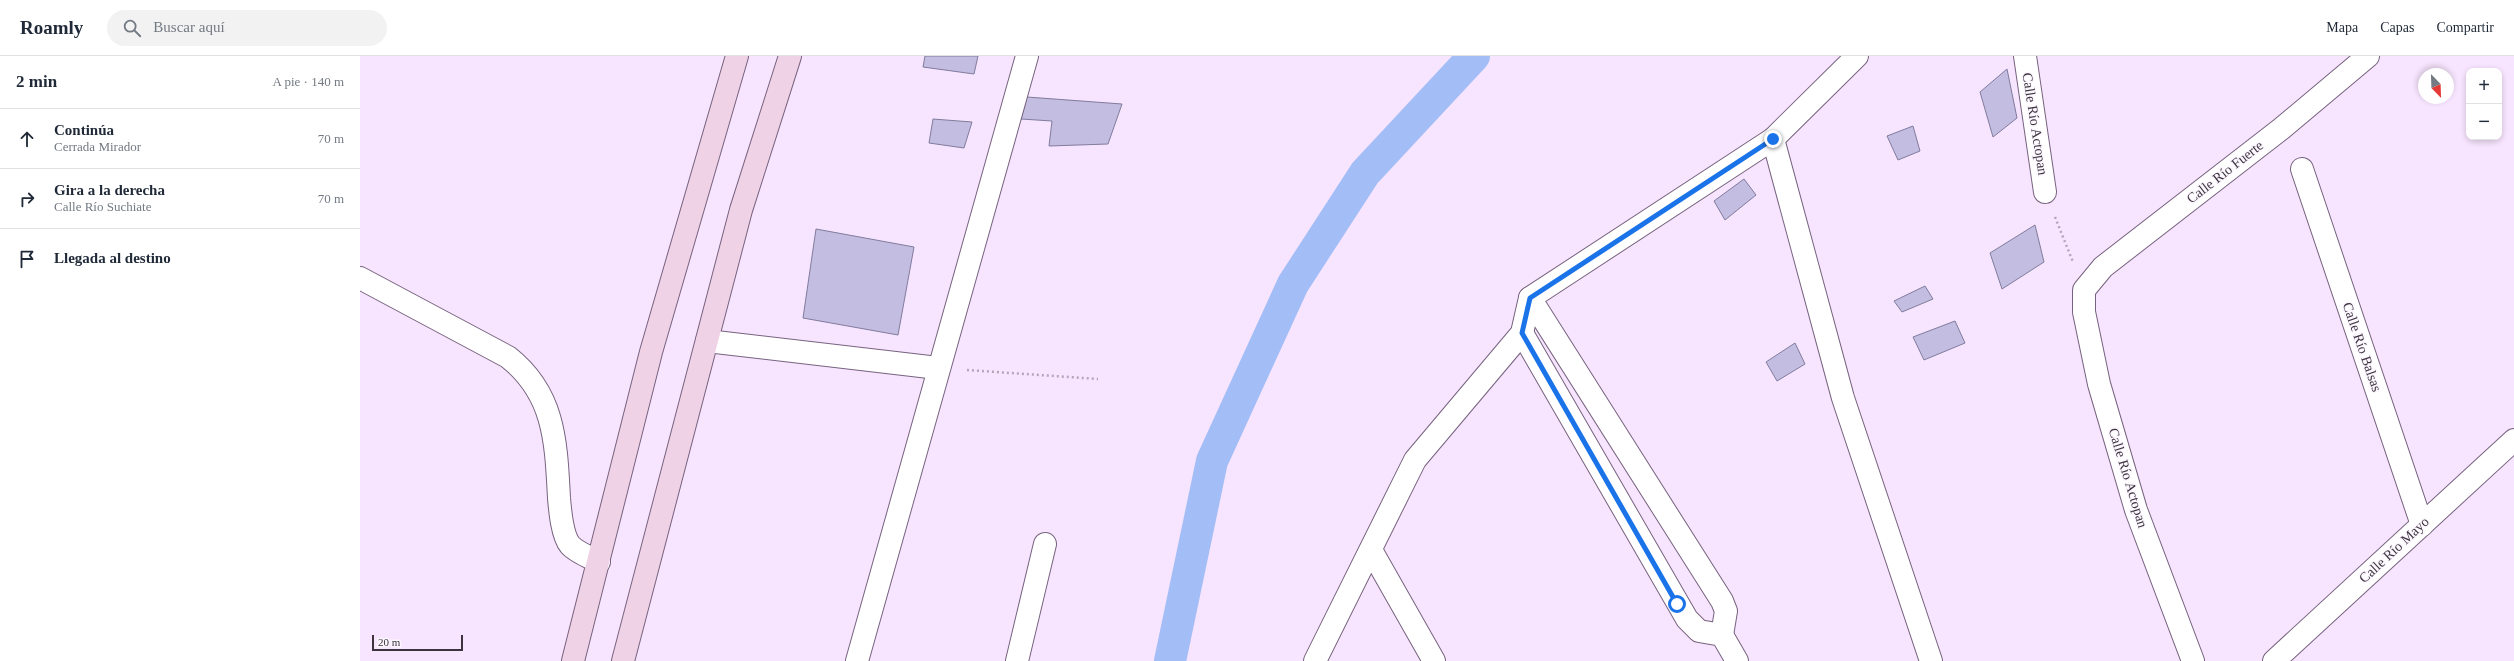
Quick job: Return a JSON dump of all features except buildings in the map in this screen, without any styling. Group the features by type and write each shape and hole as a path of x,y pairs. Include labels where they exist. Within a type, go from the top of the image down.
{"street":[{"path":"573,661 651,352 737,56"},
{"path":"623,661 742,210 790,56"},
{"path":"857,661 938,368 1027,56"},
{"path":"1315,661 1415,460 1522,333 1530,298 1773,139 1857,56"},
{"name":"Calle Río Actopan","path":"2024,56 2045,192"},
{"name":"Calle Río Fuerte","path":"2084,290 2103,267 2281,129 2368,56"},
{"path":"1773,139 1843,398 1930,661"},
{"name":"Calle Río Balsas","path":"2302,169 2422,524"},
{"path":"360,278 508,357 522,368 542,394 556,445 560,517 570,545 599,562"},
{"name":"Calle Río Actopan","path":"2084,290 2084,312 2099,384 2134,502 2193,661"},
{"path":"1530,298 1722,601 1726,610 1722,635 1737,661"},
{"path":"1522,333 1687,619 1699,630 1722,635"},
{"path":"707,341 938,368"},
{"name":"Calle Río Mayo","path":"2274,661 2514,440"},
{"path":"1017,661 1045,544"},
{"path":"1371,550 1434,661"}],"path":[{"path":"2045,192 2084,290"},
{"path":"938,368 1098,379"}],"waterway":[{"path":"1170,661 1212,461 1293,284 1365,173 1474,56"}],"route":[{"path":"1677,604 1522,333 1524,321 1530,298 1773,139"}]}
